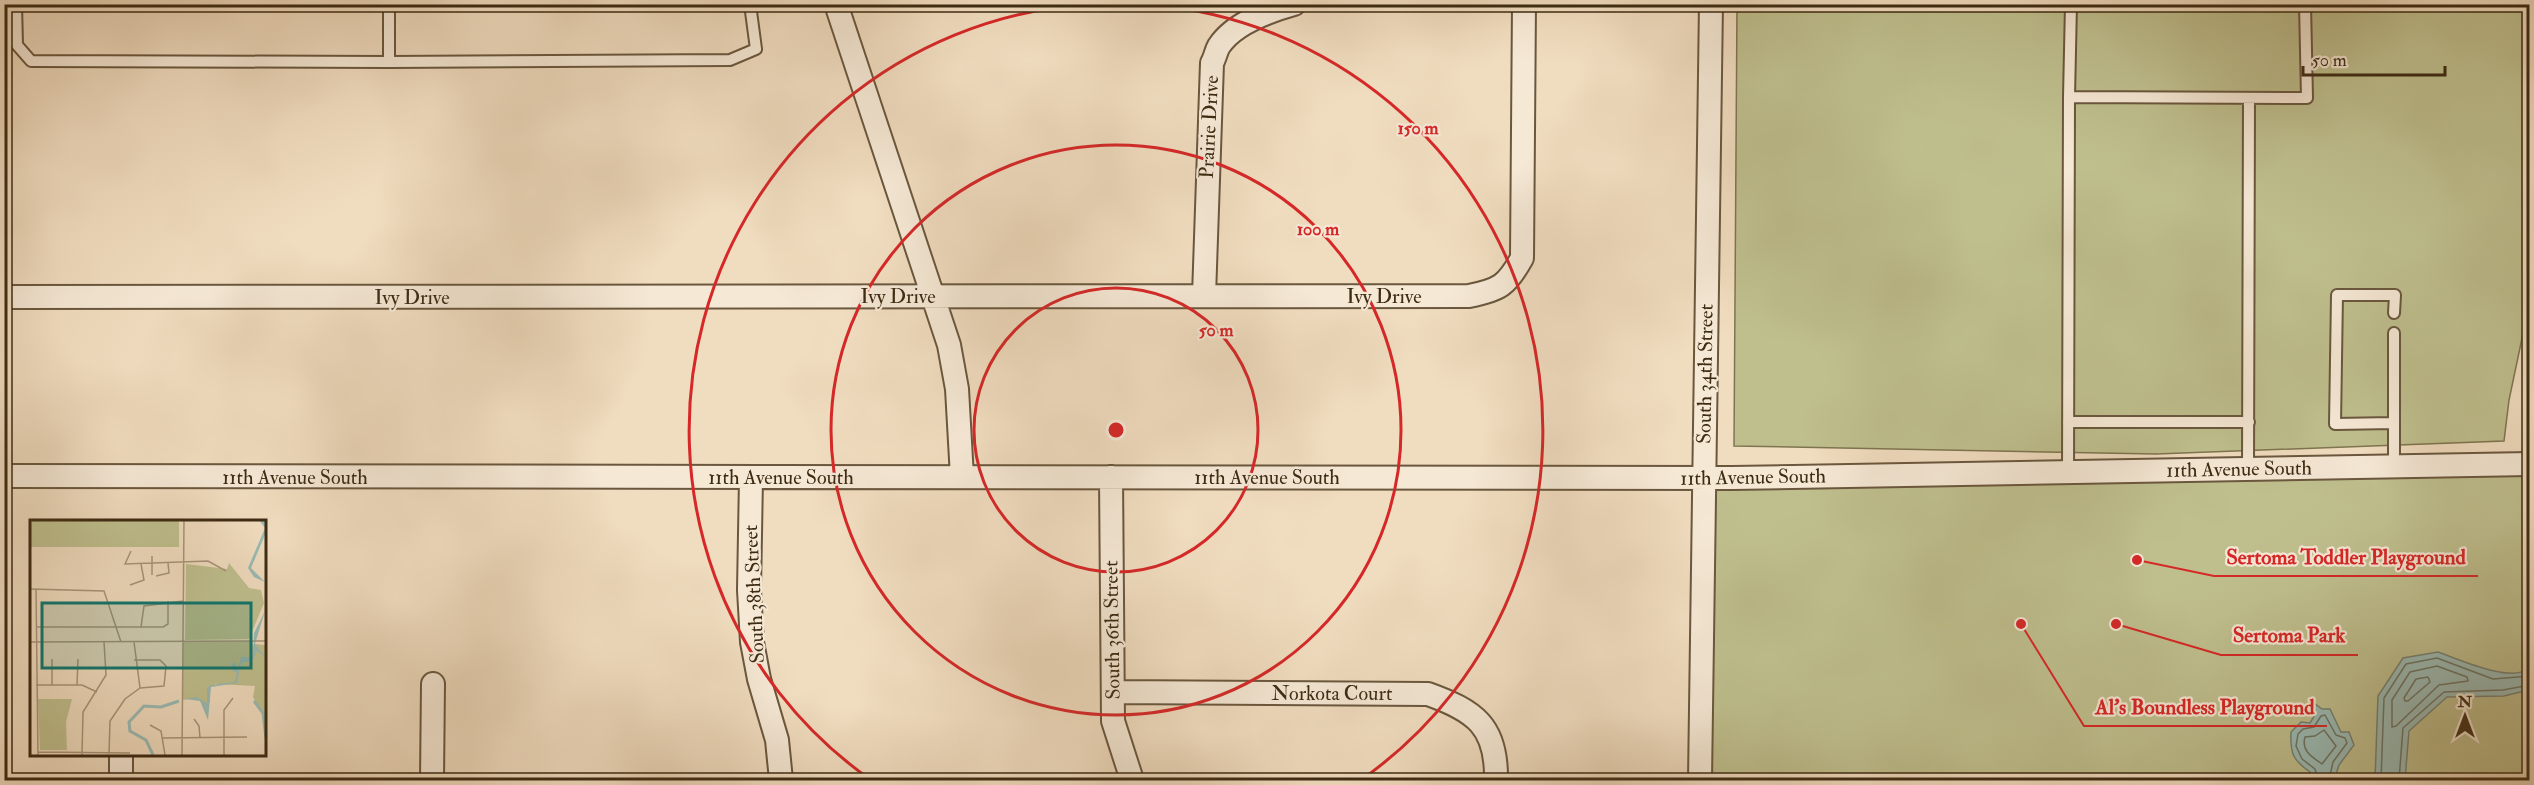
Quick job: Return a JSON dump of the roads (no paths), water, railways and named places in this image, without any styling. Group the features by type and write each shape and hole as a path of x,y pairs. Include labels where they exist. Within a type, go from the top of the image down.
{"street":[{"path":"836,4 950,345 957,389 962,477"},
{"name":"Prairie Drive","path":"1204,296 1212,63 1219,46 1231,32 1294,4"},
{"name":"Ivy Drive","path":"4,297 1469,296 1494,291 1512,275 1522,258 1524,4"},
{"name":"South 34th Street","path":"1700,780 1711,4"},
{"name":"11th Avenue South","path":"4,476 1703,478 2529,464"},
{"name":"South 36th Street","path":"1111,477 1113,721 1132,780"},
{"name":"South 38th Street","path":"751,478 749,590 752,642 759,679 777,740 781,780"},
{"path":"432,780 433,684"},
{"name":"Norkota Court","path":"1113,692 1428,694 1461,706 1475,716 1487,734 1496,759 1496,780"},
{"path":"121,755 121,780"}],"lane":[{"path":"16,4 17,45 31,61 389,62 730,60 756,49 751,5"},
{"path":"389,4 389,62"},
{"path":"2068,472 2069,97 2072,4"},
{"path":"2069,97 2307,98 2305,4"},
{"path":"2248,469 2249,98"},
{"path":"2394,313 2395,295 2337,295 2335,424 2394,423"},
{"path":"2394,333 2394,466"},
{"path":"2068,422 2249,422"}],"water":[{"path":"2438,652 2498,672 2521,672 2529,668 2529,690 2504,696 2447,697 2409,731 2405,780 2375,780 2378,696 2403,658"},
{"path":"2310,700 2322,709 2330,709 2341,732 2349,732 2354,745 2339,765 2334,780 2312,780 2310,772 2296,760 2292,751 2291,732 2301,722 2310,723 2315,715"}],"place":[{"name":"Sertoma Toddler Playground","path":"2137,560"},
{"name":"Al's Boundless Playground","path":"2021,624"},
{"name":"Sertoma Park","path":"2116,624"}]}
